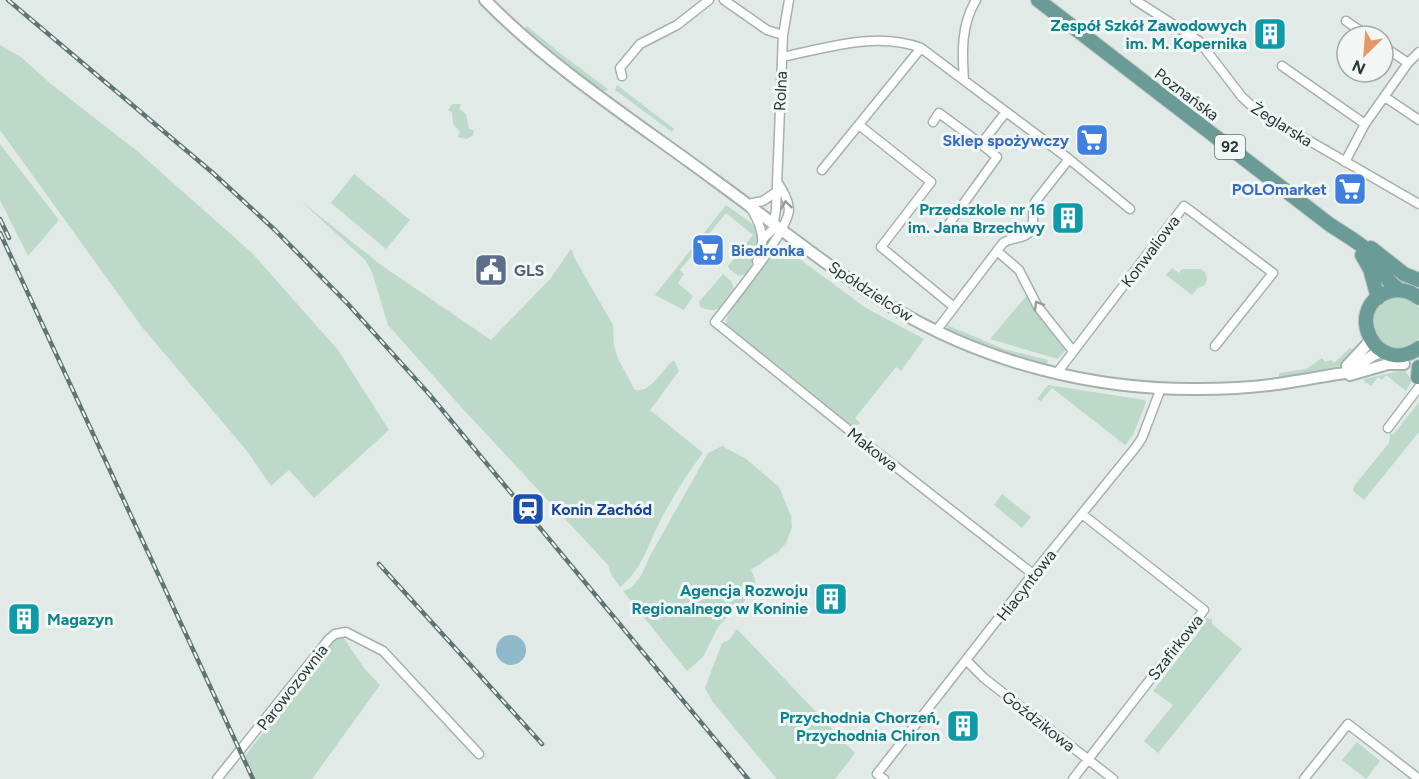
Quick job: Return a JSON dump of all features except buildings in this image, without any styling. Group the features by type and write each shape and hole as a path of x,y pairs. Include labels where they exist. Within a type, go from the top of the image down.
{"main road":[{"name":"Poznańska","path":"1038,0 1370,253 1388,282 1412,293"},
{"name":"Poznańska","path":"1345,235 1366,261 1378,298"},
{"path":"1345,235 1366,244 1404,274 1419,280"},
{"name":"92","path":"1378,298 1386,293 1412,293"},
{"path":"1378,298 1371,305 1366,318 1371,340 1402,354"}],"street":[{"name":"Spółdzielców","path":"485,0 557,63 880,299 936,331 993,355 1057,373 1118,384 1199,389 1281,384 1348,372 1372,355 1402,354"},
{"path":"622,76 621,68 640,44 677,25 709,0"},
{"path":"724,0 766,30 783,35"},
{"name":"Rolna","path":"778,226 787,217 789,206 777,187 783,35 789,0"},
{"path":"964,80 963,41 969,11 975,0"},
{"name":"Żeglarska","path":"1135,0 1198,41 1249,105 1419,204"},
{"path":"1346,21 1350,24"},
{"path":"782,57 853,43 888,40 907,42 921,48 1069,159 1130,209"},
{"path":"822,170 921,48"},
{"path":"1345,162 1365,124 1408,63 1419,52"},
{"path":"1395,54 1408,63"},
{"path":"1282,66 1365,124"},
{"path":"1385,97 1419,120"},
{"path":"981,144 1006,112"},
{"path":"933,122 939,113 997,157 946,228"},
{"path":"859,125 930,182 881,247 954,307"},
{"path":"936,331 997,251 1008,240 1025,235 1029,231 1033,223 1035,202 1069,159"},
{"path":"749,277 759,257 763,239 757,218 748,204 763,201 777,187"},
{"name":"Konwaliowa","path":"1057,373 1184,206 1273,273 1215,346"},
{"path":"763,239 778,226"},
{"path":"749,277 773,246 778,226"},
{"path":"773,246 793,237"},
{"path":"997,251 1018,270 1038,307 1073,351"},
{"name":"Makowa","path":"749,277 715,322 1033,574"},
{"name":"Spółdzielców","path":"1330,375 1354,360 1371,340"},
{"path":"1330,375 1344,376 1388,364 1402,354"},
{"path":"1402,354 1412,374 1419,378"},
{"path":"1402,354 1419,378"},
{"path":"1388,428 1419,378"},
{"name":"Hiacyntowa","path":"881,776 1033,574 1136,447 1142,438 1161,388"},
{"name":"Szafirkowa","path":"1073,779 1204,610 1082,514"},
{"name":"Parowozownia","path":"217,779 329,639 341,631 383,651 479,754"},
{"name":"Goździkowa","path":"967,661 984,678 1113,779"},
{"path":"1304,779 1348,724 1419,779"}],"green space":[{"path":"527,26 608,89 607,91 601,91 525,29"},
{"path":"0,45 21,57 51,84 137,151 252,253 338,350 389,430 314,498 289,470 271,486 247,451 142,327 0,130"},
{"path":"617,85 674,129 672,132 615,90"},
{"path":"452,104 461,104 459,109 466,114 469,129 474,130 473,135 467,139 457,137 460,132 453,124 452,112 448,110"},
{"path":"0,144 59,220 28,256 0,200"},
{"path":"354,174 410,220 386,249 331,203"},
{"path":"302,202 381,265 491,340 550,279 571,249 613,325 614,346 618,359 635,390 647,388 674,360 679,371 650,410 703,453 669,504 641,562 620,587 608,565 388,325 372,272 365,260"},
{"path":"726,205 758,231 760,244 756,257 745,274 739,276 728,266 753,235 726,213 680,270 684,274 678,283 693,296 684,310 655,295"},
{"path":"782,246 866,308 924,339 901,371 896,367 855,418 860,423 857,425 850,425 726,324 728,312 772,252"},
{"path":"1172,268 1179,273 1182,269 1201,269 1205,272 1207,279 1205,285 1198,288 1192,295 1166,275"},
{"path":"723,274 732,282 734,290 724,304 717,309 700,307 699,302"},
{"path":"1028,294 1067,348 1058,359 990,339"},
{"path":"1395,298 1408,299 1419,308 1419,338 1407,347 1396,348 1385,344 1378,336 1374,325 1375,314 1381,305"},
{"path":"947,325 1004,349 1048,360 1047,365 961,337 949,332"},
{"path":"1350,348 1358,352 1344,365 1279,378 1279,373 1306,369 1322,358 1325,362 1331,360 1334,363"},
{"path":"1404,370 1412,380 1406,391 1386,375 1382,380 1378,377 1371,386 1364,381 1364,379"},
{"path":"1048,385 1145,400 1146,403 1133,435 1125,445 1052,388 1041,401 1037,399"},
{"path":"1419,402 1419,432 1364,500 1353,491 1354,486 1389,443 1390,433 1393,435"},
{"path":"722,446 745,458 779,487 791,516 792,527 786,543 779,551 751,570 756,586 754,590 747,596 742,606 718,627 703,657 687,671 623,591 631,588 641,576 708,453"},
{"path":"1002,494 1031,517 1022,528 994,505"},
{"path":"1212,619 1212,624 1242,649 1158,753 1144,741 1173,705 1153,691 1201,629 1199,626 1201,620"},
{"path":"737,629 855,753 835,779 777,779 712,701 705,688 722,643 729,640"},
{"path":"343,637 364,668 380,685 312,779 256,779 245,756 335,640"},
{"path":"1357,742 1380,761 1366,779 1342,760"}],"water":[{"path":"511,635 521,640 526,650 521,660 511,665 501,660 496,650 501,640"}],"railway":[{"path":"8,0 213,173 275,230 347,303 429,394 748,779"},
{"path":"0,219 9,238"},
{"path":"0,233 253,779"},
{"path":"379,564 542,744"}],"place":[{"name":"Zespół Szkół Zawodowych im. M. Kopernika","path":"1270,34"},
{"name":"Sklep spożywczy","path":"1092,140"},
{"name":"POLOmarket","path":"1350,189"},
{"name":"Przedszkole nr 16 im. Jana Brzechwy","path":"1068,218"},
{"name":"Biedronka","path":"708,250"},
{"name":"GLS","path":"491,270"},
{"name":"Konin Zachód","path":"528,509"},
{"name":"Agencja Rozwoju Regionalnego w Koninie","path":"831,599"},
{"name":"Magazyn","path":"24,619"},
{"name":"Przychodnia Chorzeń, Przychodnia Chiron","path":"963,726"}]}
